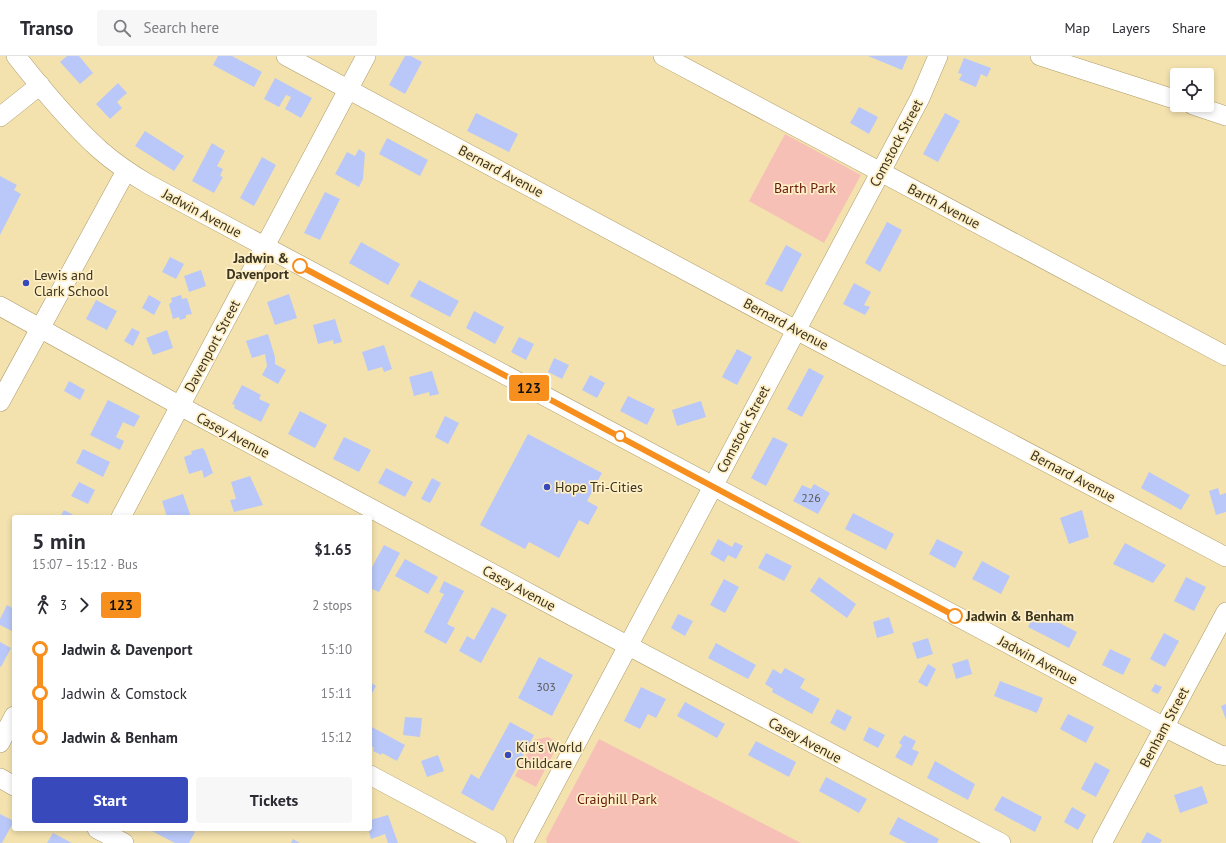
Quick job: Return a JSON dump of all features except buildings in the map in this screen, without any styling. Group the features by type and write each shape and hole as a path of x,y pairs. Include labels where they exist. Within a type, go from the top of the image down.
{"street":[{"name":"Jadwin Avenue","path":"16,56 76,126 100,150 126,171 148,184 1164,727 1220,755 1226,756"},
{"path":"286,56 348,89"},
{"name":"Davenport Street","path":"122,515 366,56"},
{"name":"Barth Avenue","path":"663,56 1226,356"},
{"name":"Comstock Street","path":"523,843 920,98 938,56"},
{"path":"1040,56 1170,98"},
{"path":"4,114 40,85"},
{"name":"Bernard Avenue","path":"348,89 796,330 1226,557"},
{"path":"1214,112 1226,116"},
{"path":"0,402 126,171"},
{"name":"Casey Avenue","path":"0,306 180,406 628,646 1001,843"},
{"name":"Benham Street","path":"1102,843 1226,612"},
{"path":"0,743 12,720"},
{"path":"372,776 497,843"},
{"path":"0,778 12,785"},
{"path":"101,831 124,843"}],"green space":[{"name":"Barth Park","path":"785,134 861,175 824,243 749,201"},
{"path":"548,737 559,743 536,787 515,776 534,740"},
{"name":"Craighill Park","path":"599,739 801,843 547,843 546,839"}],"bus line":[{"name":"123","path":"300,266 955,616"}],"place":[{"name":"Jadwin & Davenport","path":"300,266"},
{"name":"Lewis and Clark School","path":"26,283"},
{"name":"Hope Tri-Cities","path":"547,487"},
{"name":"Jadwin & Benham","path":"955,616"},
{"name":"Kid's World Childcare","path":"508,755"}]}
